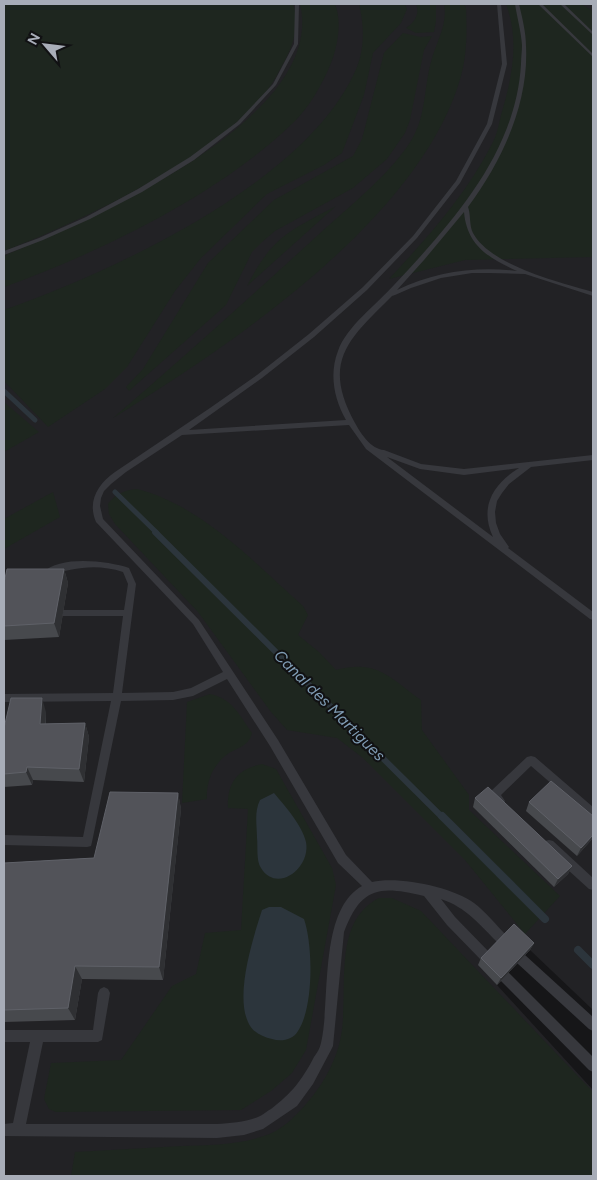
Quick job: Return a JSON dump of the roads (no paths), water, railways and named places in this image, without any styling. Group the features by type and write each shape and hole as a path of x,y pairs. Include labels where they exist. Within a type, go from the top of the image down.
{"lane":[{"path":"4,253 90,216 145,188 201,153 241,121 271,91 289,60 299,35 301,16 298,4"},
{"path":"370,887 342,859 230,673 196,622 99,520 95,507 97,496 106,484 263,375 356,298 409,243 456,186 476,152 497,102 506,61 504,24 498,4"},
{"path":"516,4 522,25 525,63 515,114 498,158 466,208 424,258 356,329 341,349 336,375 338,399 358,434 369,447 593,617"},
{"path":"540,4 593,56"},
{"path":"562,4 593,34"},
{"path":"466,208 471,234 486,250 514,266 593,294"},
{"path":"386,298 429,278 465,271 503,271 543,277"},
{"path":"181,433 352,422"},
{"path":"369,447 397,459 440,471 464,472 593,457"},
{"path":"517,560 501,542 490,511 494,496 502,484 513,474 532,464"},
{"path":"4,840 87,842 116,697 132,584 126,570 117,566 73,565 48,572 40,580"},
{"path":"63,613 127,613"},
{"path":"4,698 173,696 193,692 230,673"},
{"path":"508,808 494,795 531,760 593,813"},
{"path":"543,840 593,885"},
{"path":"4,1130 218,1131 244,1128 263,1122 292,1102 310,1080 327,1046 338,932 343,914 352,899 370,887 400,884 448,894 464,901 503,940"},
{"path":"427,891 451,921 486,957"},
{"path":"522,959 593,1025"},
{"path":"505,977 593,1066"},
{"path":"4,1036 98,1036 104,993"},
{"path":"18,1130 38,1036"}],"waterway":[{"name":"Canal des Martigues","path":"4,391 35,420"},
{"name":"Canal des Martigues","path":"115,492 157,533"},
{"name":"Canal des Martigues","path":"155,532 443,818"},
{"name":"Canal des Martigues","path":"442,816 545,919"},
{"name":"Canal des Martigues","path":"578,950 593,965"}]}
